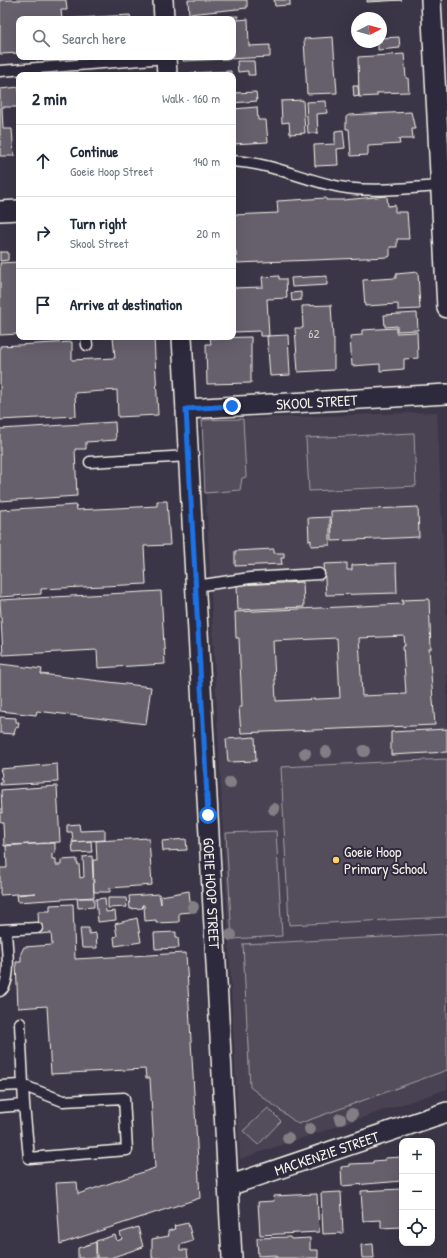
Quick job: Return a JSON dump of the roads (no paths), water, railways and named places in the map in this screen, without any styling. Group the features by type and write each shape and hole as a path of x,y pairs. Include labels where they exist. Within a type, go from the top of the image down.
{"street":[{"path":"163,0 164,16"},
{"path":"431,0 447,308"},
{"path":"0,211 16,210"},
{"name":"GOEIE HOOP STREET","path":"182,340 232,1258"},
{"name":"SKOOL STREET","path":"186,409 447,394"},
{"name":"MACKENZIE STREET","path":"228,1186 447,1112"}],"lane":[{"path":"0,70 166,63"},
{"path":"236,160 255,162 331,185 347,188 382,189 441,186"},
{"path":"90,462 188,456"},
{"path":"196,586 250,578 319,574"},
{"path":"0,991 4,988 8,977 3,930 38,928"},
{"path":"0,1086 22,1085 63,1101 124,1098 127,1150 29,1158 22,1085 20,1022"},
{"path":"0,1107 24,1105"}],"place":[{"name":"Goeie Hoop Primary School","path":"336,860"}]}
